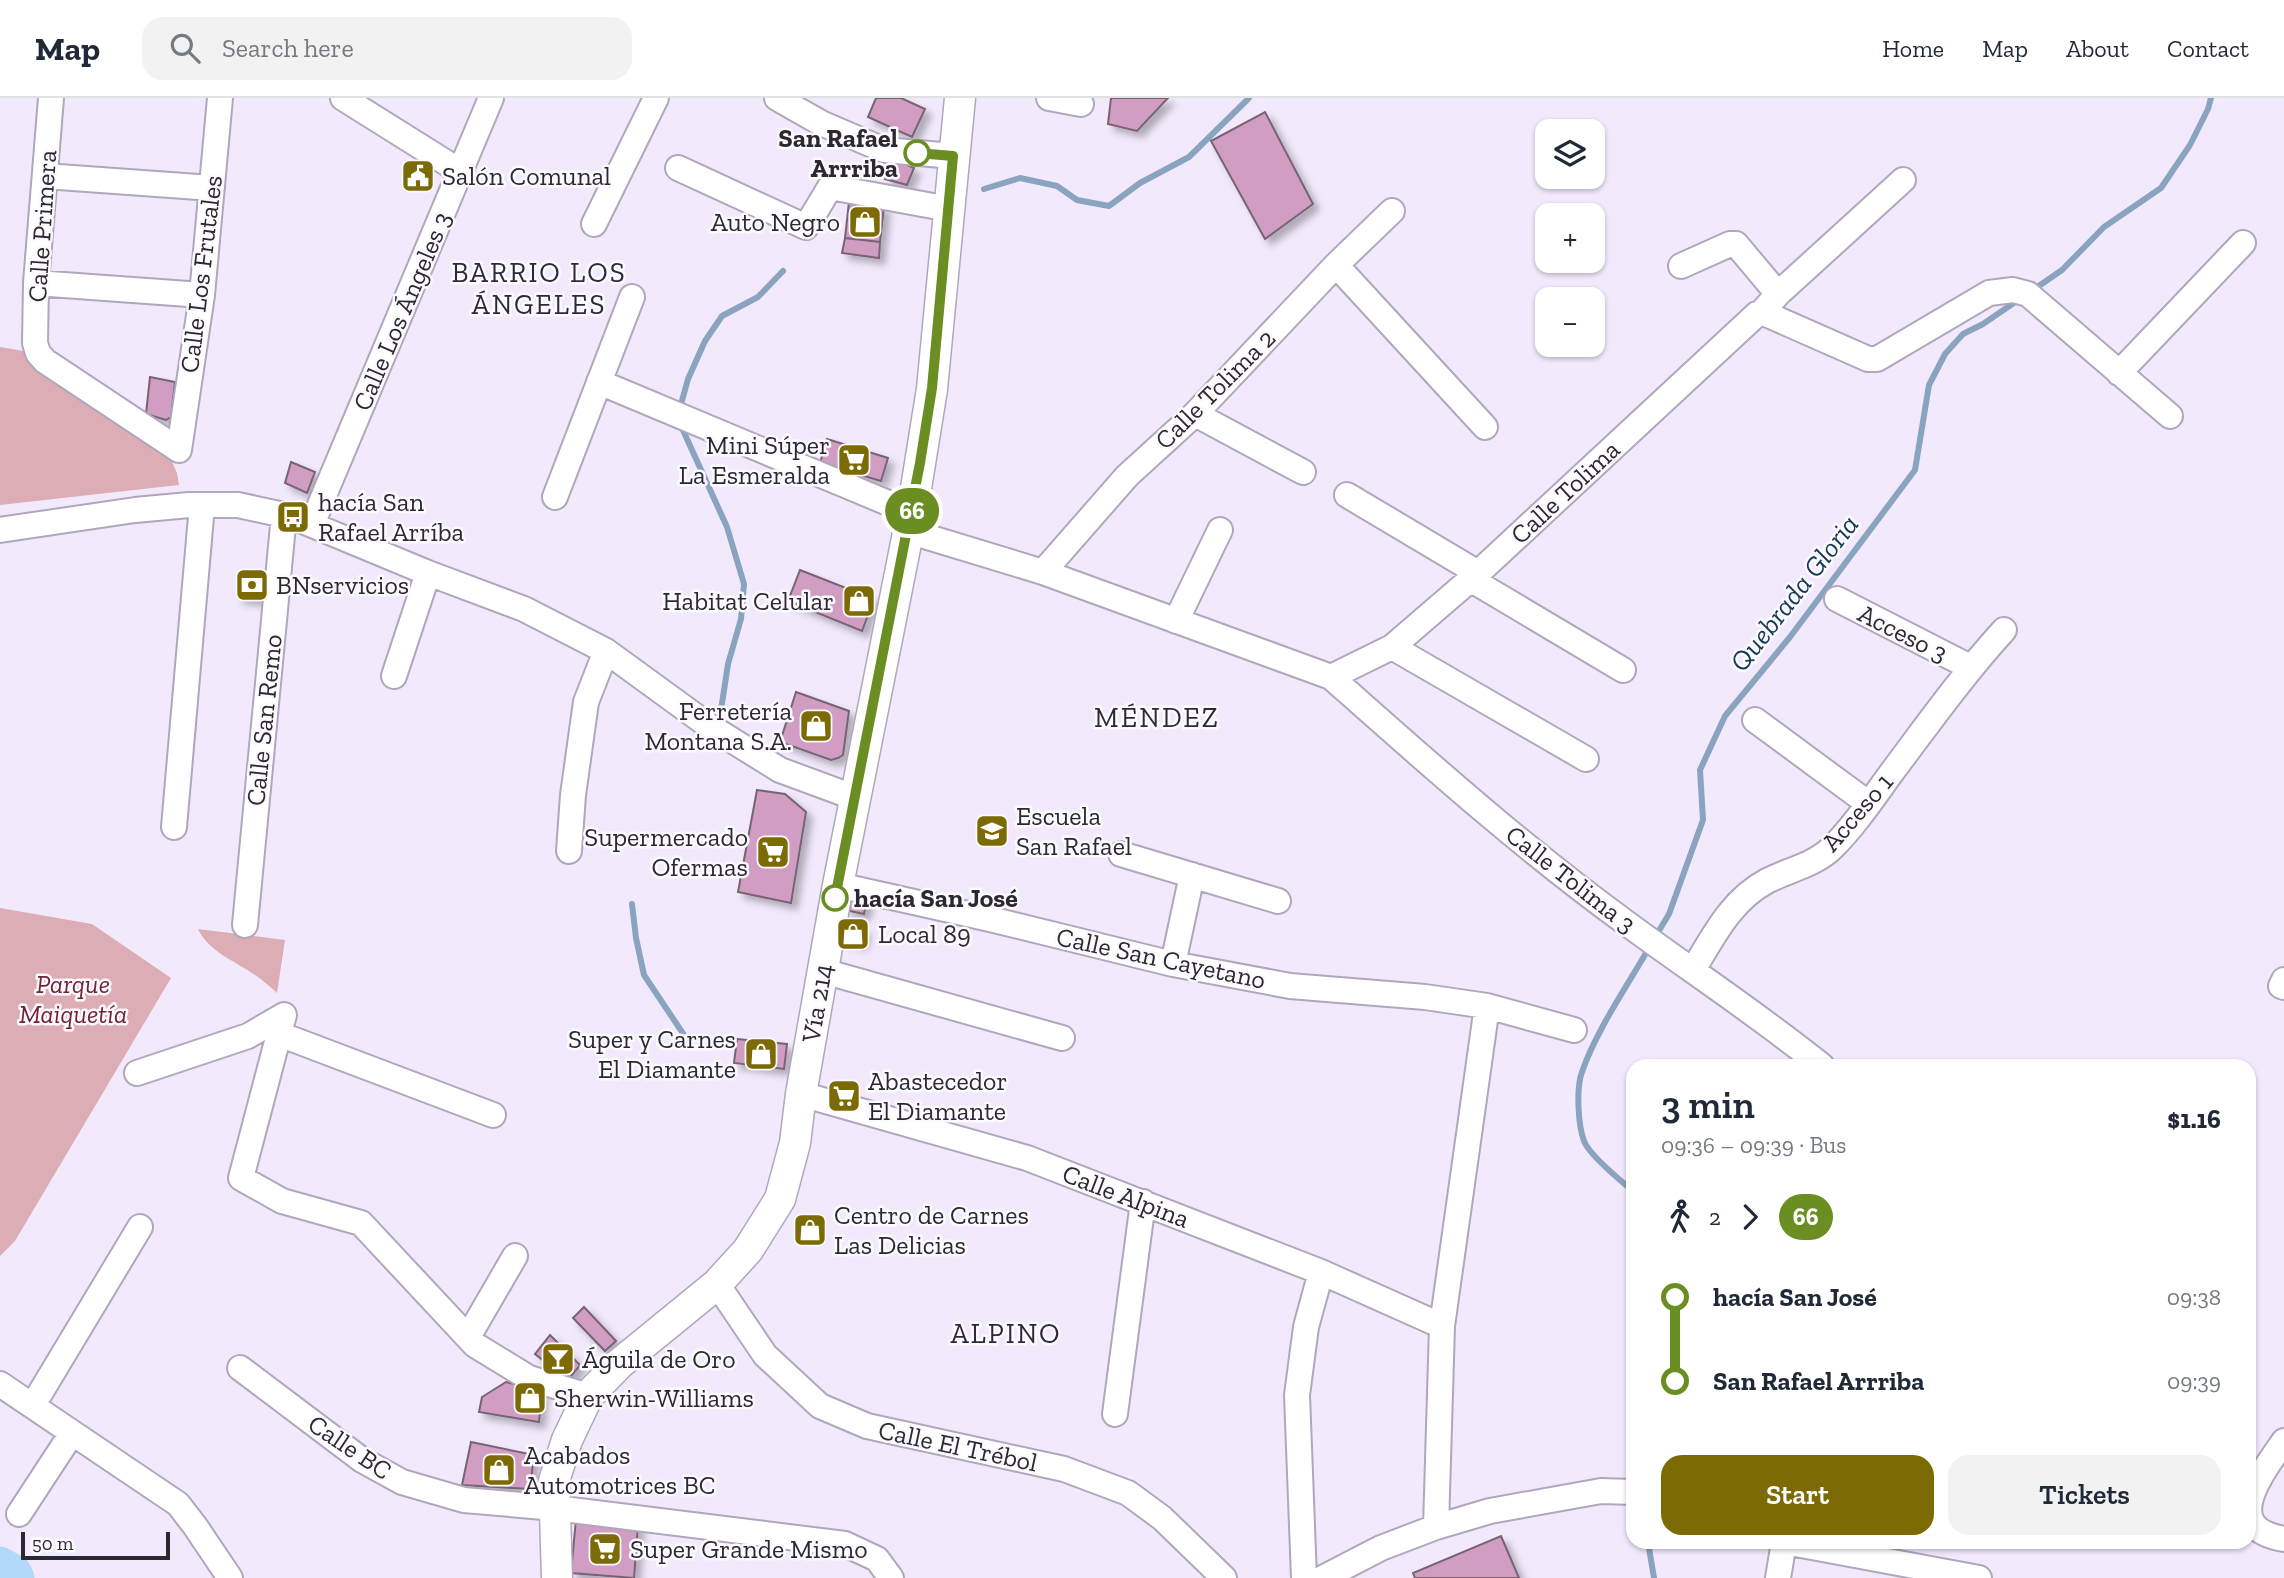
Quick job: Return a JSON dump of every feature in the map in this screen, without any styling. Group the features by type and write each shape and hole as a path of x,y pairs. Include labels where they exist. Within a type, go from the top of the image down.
{"main road":[{"name":"Vía 214","path":"556,1578 554,1481 567,1440 588,1396 619,1364 717,1284 748,1250 780,1199 795,1143 801,1094 838,885 910,522 932,388 960,98"}],"street":[{"name":"Calle Primera","path":"51,98 36,283 35,343 38,353 45,361 179,450"},
{"name":"Calle Los Frutales","path":"179,450 202,295 220,98"},
{"path":"343,98 461,172"},
{"name":"Calle Los Ángeles 3","path":"312,524 491,98"},
{"path":"594,224 656,98"},
{"path":"777,98 821,123 884,150 953,156"},
{"path":"1049,98 1081,104"},
{"path":"678,168 806,227 830,187 949,209"},
{"path":"45,176 212,188"},
{"name":"Calle Tolima","path":"1331,677 1392,646 1474,576 1903,180"},
{"name":"Calle Tolima 2","path":"1043,572 1127,476 1195,414 1336,265 1392,211"},
{"path":"2119,373 2243,243"},
{"path":"1681,267 1730,244 1736,244 1778,294"},
{"path":"1336,265 1485,428"},
{"path":"36,283 202,295"},
{"path":"1761,313 1868,359 1877,359 1989,293 2013,290 2028,294 2169,416"},
{"path":"555,497 632,297"},
{"path":"599,382 910,522 1331,677"},
{"path":"1195,414 1303,472"},
{"path":"1347,495 1623,670"},
{"path":"174,827 202,505"},
{"path":"0,530 135,510 202,505 238,505 284,515 524,609 606,651 709,726 780,770 856,799"},
{"name":"Calle San Remo","path":"245,925 284,515"},
{"path":"1177,621 1220,530"},
{"path":"394,676 428,573"},
{"name":"Acceso 3","path":"1837,599 1970,667"},
{"name":"Acceso 1","path":"1693,970 1727,916 1744,896 1831,849 1869,804 1970,667 2004,630"},
{"path":"1392,646 1586,759"},
{"path":"569,851 576,769 586,702 606,651"},
{"name":"Calle Tolima 3","path":"1331,677 1446,780 1628,925 1813,1059"},
{"path":"1755,720 1869,804"},
{"path":"1121,854 1278,901"},
{"path":"1173,964 1192,875"},
{"name":"Calle San Cayetano","path":"838,885 1173,964 1290,986 1425,997 1488,1006 1574,1030"},
{"path":"823,971 1062,1038"},
{"path":"1436,1527 1442,1326 1488,1006"},
{"path":"137,1073 248,1037 284,1015 241,1178 282,1201 361,1223 475,1345 529,1378 588,1396"},
{"path":"279,1034 493,1115"},
{"name":"Calle Alpina","path":"801,1094 1027,1158 1321,1272 1442,1326"},
{"path":"1115,1414 1143,1202"},
{"path":"33,1405 139,1227"},
{"path":"468,1337 516,1256"},
{"path":"1304,1578 1297,1395 1306,1327 1321,1272"},
{"name":"Calle El Trébol","path":"717,1284 765,1355 820,1406 867,1426 1064,1469 1128,1493 1162,1518 1224,1578"},
{"name":"Calle BC","path":"240,1368 362,1460 402,1482 464,1500 555,1507 845,1544 877,1559 891,1578"},
{"path":"0,1384 178,1504 230,1578"},
{"path":"19,1514 72,1433"},
{"path":"2256,1482 2284,1441"},
{"path":"1323,1578 1381,1548 1436,1527 1490,1511 1601,1491 1626,1491"},
{"path":"2256,1528 2278,1538"},
{"path":"1778,1578 1783,1549"},
{"path":"1816,1549 1924,1573 1979,1578"}],"green space":[{"path":"0,347 24,351 43,369 169,455 179,485 0,505"},
{"name":"Parque Maiquetía","path":"0,908 92,924 171,978 15,1241 0,1256"},
{"path":"198,929 285,940 277,993 258,977 216,950"}],"building":[{"path":"876,98 901,98 925,109 912,137 868,117"},
{"path":"1111,98 1168,98 1137,131 1108,124"},
{"path":"1265,112 1313,204 1265,239 1211,141"},
{"path":"894,159 914,168 907,185 885,179"},
{"name":"Auto Negro","path":"849,202 884,207 880,242 845,238"},
{"path":"845,238 880,242 879,258 842,253"},
{"path":"150,377 175,382 171,417 166,420 146,414"},
{"name":"Mini Súper La Esmeralda","path":"827,439 888,458 881,481 820,463"},
{"path":"291,462 315,472 307,493 285,483"},
{"path":"800,570 874,599 862,631 788,601"},
{"name":"BNservicios","path":"247,571 266,574 264,600 238,597 239,574"},
{"name":"Ferretería Montana S.A.","path":"796,692 849,711 843,755 831,760 780,742"},
{"name":"Supermercado Ofermas","path":"757,790 785,794 806,812 791,903 738,892"},
{"path":"848,895 867,899 864,914 845,910"},
{"name":"Local 89","path":"845,925 864,929 861,943 842,939"},
{"name":"Super y Carnes El Diamante","path":"737,1039 787,1044 784,1069 734,1063"},
{"path":"584,1307 616,1341 605,1351 573,1318"},
{"name":"Águila de Oro","path":"550,1335 580,1365 568,1380 535,1354"},
{"path":"506,1382 542,1391 539,1422 479,1412 482,1397"},
{"name":"Acabados Automotrices BC","path":"471,1442 534,1455 530,1489 462,1485"},
{"name":"Super Grande Mismo","path":"576,1519 638,1525 634,1578 571,1573"},
{"path":"1501,1536 1519,1578 1415,1578 1413,1573"}],"waterway":[{"path":"984,189 1020,178 1057,186 1077,200 1109,206 1140,183 1189,157 1249,98"},
{"name":"Quebrada Gloria","path":"2033,290 2062,270 2104,227 2161,188 2190,145 2211,98"},
{"path":"680,408 688,379 705,341 722,316 758,297 783,271"},
{"name":"Quebrada Gloria","path":"1654,939 1669,914 1703,820 1700,770 1725,716 1790,637 1915,470 1929,385 1945,354 1963,334 2021,298"},
{"path":"682,428 727,527 744,584 741,619 728,664 721,710"},
{"path":"632,904 644,975 688,1041"},
{"name":"Quebrada Gloria","path":"1626,1185 1587,1147 1582,1134 1578,1097 1582,1072 1595,1041 1649,948"},
{"name":"Quebrada Gloria","path":"1649,1549 1654,1578"},
{"path":"0,1564 14,1572 17,1578"}],"bus line":[{"name":"66","path":"835,898 912,513 932,388 953,156 917,153"}],"place":[{"name":"San Rafael Arrriba","path":"917,153"},
{"name":"Salón Comunal","path":"418,176"},
{"name":"Auto Negro","path":"865,222"},
{"name":"Mini Súper La Esmeralda","path":"854,460"},
{"name":"hacía San Rafael Arríba","path":"293,517"},
{"name":"BNservicios","path":"252,585"},
{"name":"Habitat Celular","path":"859,601"},
{"name":"Ferretería Montana S.A.","path":"816,726"},
{"name":"Escuela San Rafael","path":"992,831"},
{"name":"Supermercado Ofermas","path":"773,852"},
{"name":"hacía San José","path":"835,898"},
{"name":"Local 89","path":"853,934"},
{"name":"Super y Carnes El Diamante","path":"761,1054"},
{"name":"Abastecedor El Diamante","path":"844,1096"},
{"name":"Centro de Carnes Las Delicias","path":"810,1230"},
{"name":"Águila de Oro","path":"558,1359"},
{"name":"Sherwin-Williams","path":"530,1398"},
{"name":"Acabados Automotrices BC","path":"499,1470"},
{"name":"Super Grande Mismo","path":"605,1549"}],"district":[{"name":"BARRIO LOS ÁNGELES","path":"539,288"},
{"name":"MÉNDEZ","path":"1157,717"},
{"name":"ALPINO","path":"1006,1333"}]}
